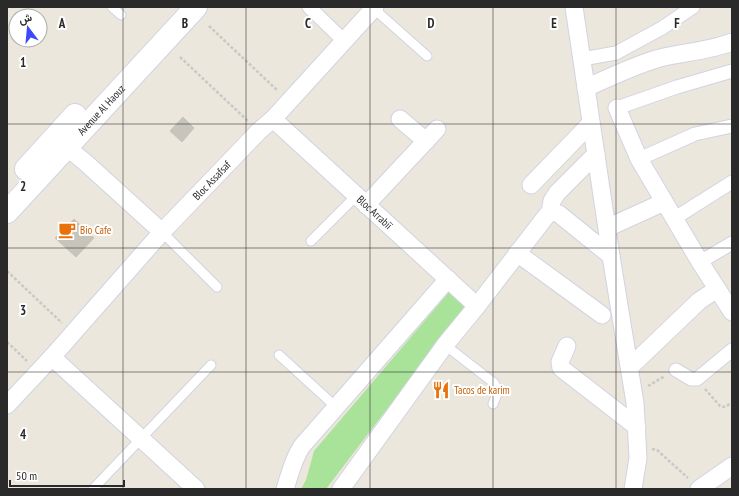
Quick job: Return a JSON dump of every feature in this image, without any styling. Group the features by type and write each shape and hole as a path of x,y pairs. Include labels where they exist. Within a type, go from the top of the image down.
{"main road":[{"name":"Avenue Al Haouz","path":"7,212 61,142 176,7"},
{"name":"Avenue Al Haouz","path":"7,190 61,142 196,7"}],"street":[{"path":"309,7 344,41"},
{"path":"574,7 611,256 634,394 638,427 638,458 633,489"},
{"path":"582,59 616,53 662,28 692,7"},
{"name":"Bloc Assafsaf","path":"7,405 39,372 162,232 259,131 273,119 374,8"},
{"path":"586,88 658,58 708,50 732,42"},
{"path":"727,301 700,262 639,159 617,108 732,70"},
{"name":"Bloc Arrabiï","path":"273,119 477,306"},
{"path":"361,201 431,135 400,119"},
{"path":"531,185 591,123"},
{"path":"639,159 695,134 732,126"},
{"path":"61,142 162,232"},
{"path":"341,489 445,345 550,213 552,201 557,193 596,154"},
{"path":"675,218 732,182"},
{"path":"607,228 664,202"},
{"path":"550,213 558,214 611,256"},
{"path":"700,262 732,243"},
{"path":"517,253 602,315"},
{"path":"285,489 298,452 448,279"},
{"path":"630,367 699,301 727,301"},
{"path":"567,346 560,362 561,368 638,427"},
{"path":"676,370 691,378 697,379 732,350"},
{"path":"52,357 196,489"},
{"path":"700,489 732,466"}],"lane":[{"path":"112,7 121,15"},
{"path":"374,8 427,56"},
{"path":"312,241 361,201"},
{"path":"162,232 217,286"},
{"path":"445,345 494,383 498,391 493,404"},
{"path":"279,355 336,407"},
{"path":"93,489 211,365"}],"path":[{"path":"209,26 289,101"},
{"path":"180,57 259,131"},
{"path":"7,271 73,333"},
{"path":"7,342 39,372"},
{"path":"634,394 676,370"},
{"path":"697,379 720,406 728,406 732,404"},
{"path":"638,445 657,450 700,489"}],"green space":[{"path":"456,284 471,299 326,489 301,489 306,480 314,451"}],"building":[{"path":"183,117 194,128 182,142 170,131"},
{"path":"74,219 94,238 76,257 55,238"}],"place":[{"name":"Bio Cafe","path":"67,230"},
{"name":"Tacos de karim","path":"441,390"}]}
